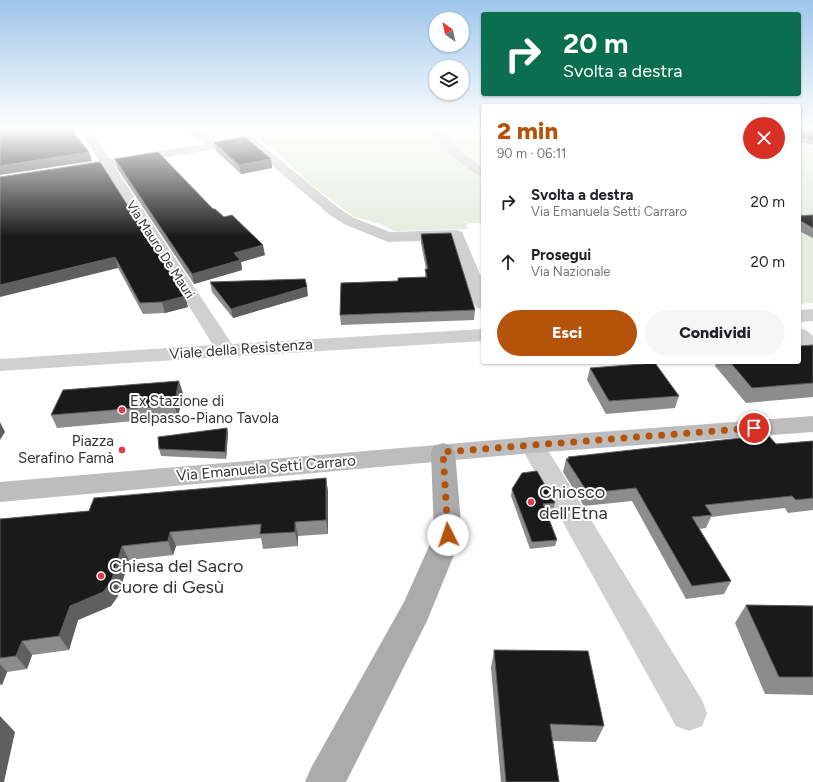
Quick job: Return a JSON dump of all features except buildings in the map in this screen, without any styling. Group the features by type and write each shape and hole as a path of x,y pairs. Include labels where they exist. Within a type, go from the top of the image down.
{"main road":[{"path":"325,782 416,611 448,535 443,452"}],"street":[{"path":"60,171 109,163"},
{"path":"277,163 335,212 367,230 388,237 457,235 481,299"},
{"path":"470,163 481,172"},
{"name":"Via Mauro De Mauri","path":"106,164 226,350"},
{"path":"801,316 813,315"},
{"name":"Viale della Resistenza","path":"0,365 481,335"},
{"path":"801,336 813,346"},
{"name":"Via Emanuela Setti Carraro","path":"1,493 443,452 813,424"},
{"path":"532,445 689,713"}],"shaded area":[{"path":"289,163 462,163 481,177 481,223 467,223 468,229 394,231 380,224 355,217 311,185"},
{"path":"801,163 813,163 813,224 801,225"},
{"path":"801,232 813,238 813,303 801,304"}],"place":[{"name":"Ex Stazione di Belpasso-Piano Tavola","path":"122,410"},
{"name":"Piazza Serafino Famà","path":"122,450"},
{"name":"Chiosco dell'Etna","path":"531,502"},
{"name":"Chiesa del Sacro Cuore di Gesù","path":"101,576"}],"route":[{"path":"448,535 443,452 754,428"}]}
